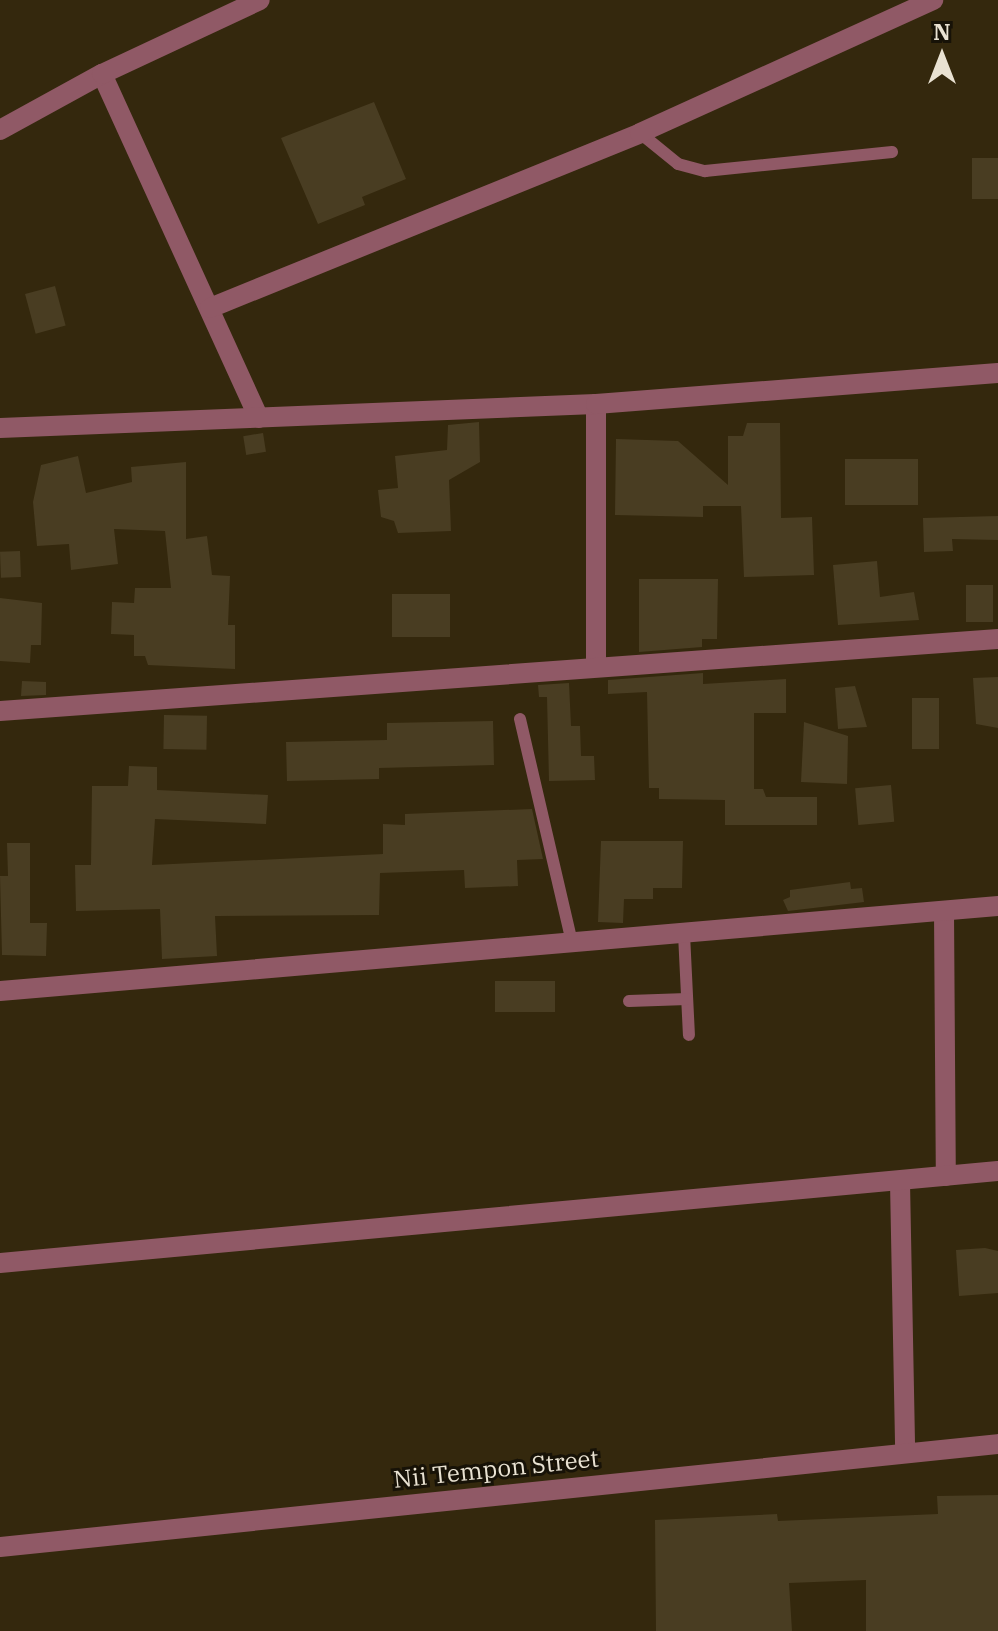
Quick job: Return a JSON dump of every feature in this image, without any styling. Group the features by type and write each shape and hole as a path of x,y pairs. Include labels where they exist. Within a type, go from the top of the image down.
{"street":[{"path":"0,130 102,74 260,0"},
{"path":"210,308 640,133 933,0"},
{"path":"102,74 259,418"},
{"path":"0,428 596,404 998,373"},
{"path":"596,404 596,667"},
{"path":"0,711 998,639"},
{"path":"0,991 998,906"},
{"path":"944,912 946,1176"},
{"path":"0,1263 998,1171"},
{"path":"900,1182 905,1453"},
{"name":"Nii Tempon Street","path":"0,1547 998,1444"}],"lane":[{"path":"640,133 678,164 705,171 892,152"},
{"path":"520,719 572,943"},
{"path":"684,934 689,1035"},
{"path":"629,1001 687,999"}],"building":[{"path":"374,102 406,179 362,197 365,205 318,224 281,138"},
{"path":"972,158 998,158 998,199 972,199"},
{"path":"55,286 66,326 36,334 25,294"},
{"path":"479,422 480,462 449,480 451,531 398,533 394,521 381,517 378,490 398,488 395,456 447,450 448,425"},
{"path":"747,423 780,423 781,518 812,517 814,575 744,577 741,506 703,506 703,517 615,515 616,439 678,441 728,485 728,436 743,436"},
{"path":"263,433 266,452 246,455 243,436"},
{"path":"78,456 86,493 132,482 131,467 186,462 186,539 207,536 212,575 230,576 228,625 235,625 235,669 148,665 145,656 134,656 134,635 111,634 112,602 134,603 135,588 171,588 165,531 114,529 118,564 71,570 69,544 37,546 33,502 41,465"},
{"path":"845,459 918,459 918,505 845,505"},
{"path":"998,516 998,540 952,539 953,551 924,552 923,518"},
{"path":"20,551 21,577 1,578 0,552"},
{"path":"877,561 880,597 914,592 919,620 838,625 833,565"},
{"path":"639,579 718,579 717,639 702,639 702,647 639,652"},
{"path":"966,585 993,585 993,622 966,622"},
{"path":"392,594 450,594 450,637 392,637"},
{"path":"0,598 42,603 41,645 31,645 30,663 0,661"},
{"path":"703,673 703,684 786,679 786,713 754,713 754,789 763,789 766,797 817,797 817,825 725,825 725,800 659,799 659,788 649,788 647,692 608,694 608,680"},
{"path":"998,677 998,728 976,724 973,678"},
{"path":"22,681 46,682 46,695 21,696"},
{"path":"569,683 571,726 580,726 581,756 594,756 595,780 549,781 547,697 539,697 538,685"},
{"path":"855,686 867,727 838,729 835,688"},
{"path":"912,698 939,698 939,749 912,749"},
{"path":"164,715 207,716 206,750 163,749"},
{"path":"493,721 494,765 379,768 379,779 287,781 286,742 387,740 387,723"},
{"path":"804,722 848,736 847,784 801,782"},
{"path":"129,766 157,767 157,790 268,795 266,824 155,819 152,865 383,854 383,824 405,825 405,814 532,809 543,859 517,860 518,886 465,888 464,870 380,873 379,915 215,916 217,956 162,959 160,909 76,911 75,865 91,865 92,786 128,786"},
{"path":"891,785 894,822 858,825 855,788"},
{"path":"601,841 683,841 682,888 653,888 653,899 624,899 623,923 598,922"},
{"path":"7,843 30,843 30,923 47,923 46,956 2,955 0,876 8,876"},
{"path":"850,882 851,889 862,888 864,902 788,911 783,900 790,897 790,890"},
{"path":"495,981 555,981 555,1012 495,1012"},
{"path":"985,1248 998,1251 998,1293 959,1296 956,1250"},
{"path":"998,1495 998,1631 866,1631 866,1580 789,1583 792,1631 656,1631 655,1520 777,1514 778,1521 938,1514 937,1496"}]}
